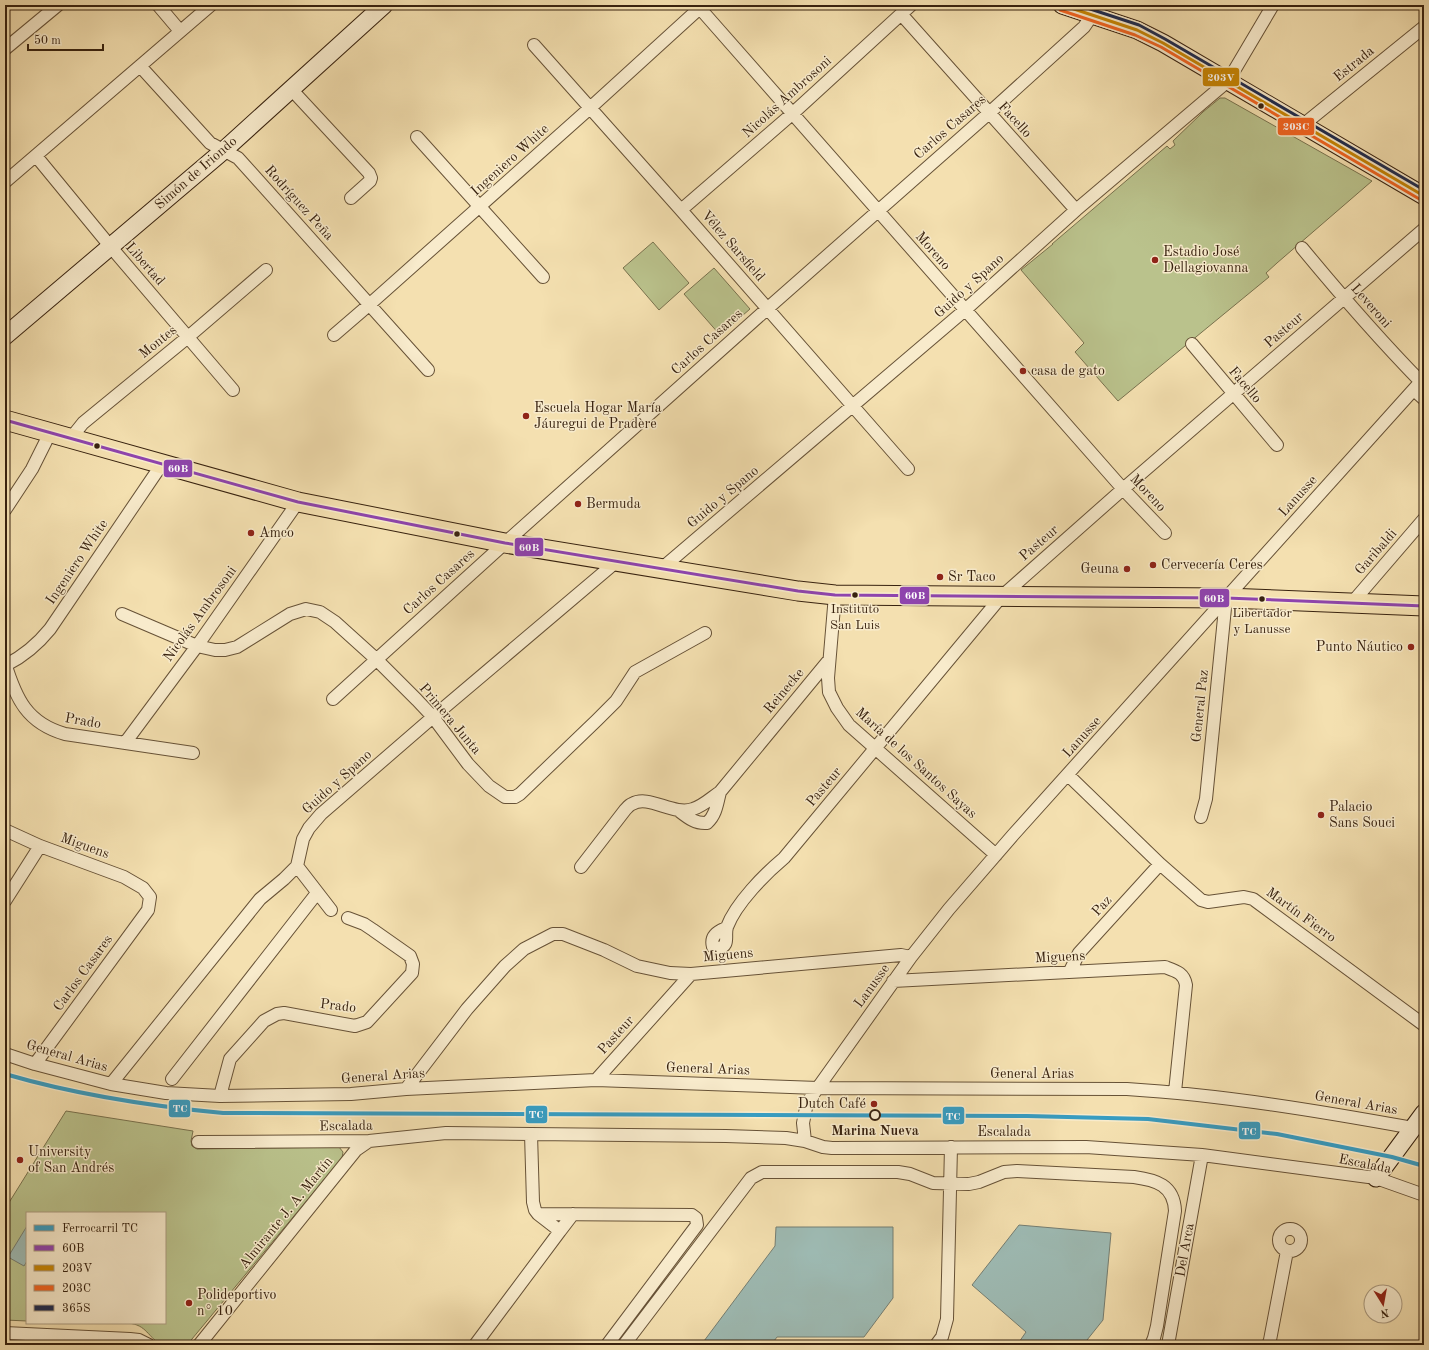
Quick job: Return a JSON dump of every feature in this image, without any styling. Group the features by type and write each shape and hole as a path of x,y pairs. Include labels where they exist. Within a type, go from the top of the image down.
{"main road":[{"path":"5,420 298,502 505,543 662,570 798,591 835,595 1226,598 1424,606"}],"street":[{"path":"5,49 58,5"},
{"path":"158,5 180,31"},
{"path":"5,182 211,5"},
{"name":"Simón de Iriondo","path":"5,336 223,151 384,5"},
{"name":"Nicolás Ambrosoni","path":"681,210 792,114 911,5"},
{"path":"1062,5 1096,10 1163,43 1424,196"},
{"name":"Guido y Spano","path":"662,570 965,310 1076,210 1228,81 1273,5"},
{"name":"Ingeniero White","path":"334,335 480,207 700,6"},
{"name":"Moreno","path":"700,6 792,114 1123,489 1165,533"},
{"name":"Carlos Casares","path":"333,699 768,308 988,114 1084,27 1096,10"},
{"name":"Facello","path":"900,14 988,114 1076,210"},
{"name":"Estrada","path":"1303,125 1424,26"},
{"name":"Vélez Sarsfield","path":"534,45 768,308 908,469"},
{"name":"Rodríguez Peña","path":"140,66 210,143 238,158 428,370"},
{"path":"291,89 369,173 371,178 370,181 351,198"},
{"path":"417,138 543,277"},
{"name":"Libertad","path":"36,156 110,246 233,390"},
{"name":"Pasteur","path":"726,928 741,903 768,871 784,858 1001,597 1123,489 1424,229"},
{"name":"Leveroni","path":"1302,248 1419,383 1424,399"},
{"name":"Montes","path":"71,438 83,423 188,337 266,270"},
{"name":"Facello","path":"1192,344 1276,445"},
{"name":"Lanusse","path":"805,1141 802,1123 807,1103 893,981 949,909 1419,383"},
{"path":"5,510 32,469 50,433"},
{"name":"Ingeniero White","path":"5,664 28,653 50,629 162,464"},
{"name":"Nicolás Ambrosoni","path":"125,743 298,502"},
{"name":"Garibaldi","path":"1351,604 1424,519"},
{"name":"Guido y Spano","path":"297,866 303,839 309,828 321,814 616,562"},
{"path":"829,660 835,595"},
{"name":"General Paz","path":"1201,817 1206,799 1226,598"},
{"name":"Primera Junta","path":"122,614 196,646 215,650 237,647 290,614 306,609 320,612 335,622 376,659 433,717 480,778 505,797 515,797 520,794 597,720 616,701 635,672 705,633"},
{"name":"María de los Santos Sayas","path":"829,660 829,692 837,708 849,725 996,855"},
{"name":"Reinecke","path":"581,868 624,810 632,803 644,801 678,810 692,810 706,803 720,792 829,660"},
{"name":"Prado","path":"5,664 17,696 27,712 39,723 52,730 65,734 193,753"},
{"name":"Martín Fierro","path":"1068,775 1160,864 1201,900 1208,902 1237,897 1253,899 1424,1025"},
{"name":"Reinecke","path":"678,810 700,824 707,823 712,819 716,811 720,792"},
{"name":"Miguens","path":"5,830 40,846 124,877 143,888 150,897"},
{"path":"5,901 40,846"},
{"name":"Paz","path":"1070,971 1079,953 1160,864"},
{"path":"111,1084 260,899 297,866 331,910"},
{"path":"172,1079 317,893"},
{"name":"Carlos Casares","path":"36,1064 148,910 150,897"},
{"name":"Prado","path":"220,1096 230,1059 264,1021 277,1014 284,1013 355,1026 367,1022 412,973 413,964 410,956 364,924 348,918"},
{"name":"Miguens","path":"406,1089 467,1009 505,966 524,949 553,934 563,934 604,950 637,966 670,973 691,974 893,955 911,957"},
{"name":"Miguens","path":"893,981 1070,971 1165,968 1179,972 1185,980 1186,985 1175,1092"},
{"name":"Pasteur","path":"596,1080 691,974"},
{"name":"General Arias","path":"5,1054 111,1084 166,1092 220,1096 309,1096 406,1089 596,1080 818,1088 1127,1089 1175,1092 1318,1111 1413,1128"},
{"path":"1376,1178 1424,1113"},
{"name":"Escalada","path":"198,1142 369,1141 446,1134 531,1134 786,1138 832,1148 1086,1147 1202,1155 1376,1178 1424,1195"},
{"path":"531,1134 533,1202 535,1210 560,1231"},
{"name":"Almirante J. A. Martín","path":"200,1345 356,1150 369,1141"},
{"path":"936,1345 942,1337 947,1319 951,1147"},
{"name":"Del Arca","path":"1168,1345 1202,1155"},
{"path":"624,1345 751,1178 762,1172 898,1172 910,1174 933,1183 969,1184 979,1182 1004,1172 1017,1171 1149,1179 1158,1183 1172,1195 1175,1202 1175,1212 1157,1326 1154,1338 1150,1345"},
{"path":"538,1214 692,1216 696,1218 697,1225 607,1345"},
{"path":"475,1345 573,1214"},
{"path":"1268,1345 1287,1252"},
{"path":"5,1333 130,1339 139,1340 149,1345"}],"green space":[{"name":"Estadio José Dellagiovanna","path":"1220,98 1225,98 1372,181 1266,273 1269,277 1118,401 1075,352 1084,343 1021,270 1167,146 1170,149 1175,145 1173,141"},
{"path":"653,242 689,283 659,310 623,268"},
{"path":"714,268 750,309 720,335 684,294"},
{"path":"66,1111 193,1131 191,1141 192,1146 197,1149 339,1147 343,1152 342,1158 187,1345 161,1345 141,1327 131,1324 166,1324 166,1212 26,1212 26,1321 5,1320 5,1209"}],"water":[{"path":"1019,1225 1111,1233 1103,1320 1083,1345 1017,1345 1026,1332 972,1285"},
{"path":"776,1227 893,1227 893,1298 864,1337 777,1337 771,1345 701,1345 775,1246"},
{"path":"26,1228 26,1263 24,1266 8,1257"}],"rail line":[{"name":"TC","path":"5,1074 59,1088 113,1099 223,1113 1027,1116 1148,1119 1277,1134 1392,1157 1424,1166"}],"transit line":[{"name":"203V","path":"1062,5 1137,30 1163,43 1424,196"},
{"name":"365S","path":"1078,5 1139,25 1424,190"},
{"name":"203C","path":"1060,10 1135,35 1161,47 1421,200"},
{"name":"60B","path":"5,420 298,502 505,543 798,591 835,595 1226,598 1424,606"}],"place":[{"name":"Estadio José Dellagiovanna","path":"1155,260"},
{"name":"casa de gato","path":"1023,371"},
{"name":"Escuela Hogar María Jáuregui de Pradère","path":"526,416"},
{"name":"Bermuda","path":"578,504"},
{"name":"Amco","path":"251,533"},
{"name":"Cervecería Ceres","path":"1153,565"},
{"name":"Geuna","path":"1127,569"},
{"name":"Sr Taco","path":"940,577"},
{"name":"Instituto San Luis","path":"855,595"},
{"name":"Libertador y Lanusse","path":"1262,599"},
{"name":"Punto Náutico","path":"1411,647"},
{"name":"Palacio Sans Souci","path":"1321,815"},
{"name":"Dutch Café","path":"874,1104"},
{"name":"Marina Nueva","path":"875,1115"},
{"name":"University of San Andrés","path":"20,1160"},
{"name":"Polideportivo n° 10","path":"189,1303"}]}
